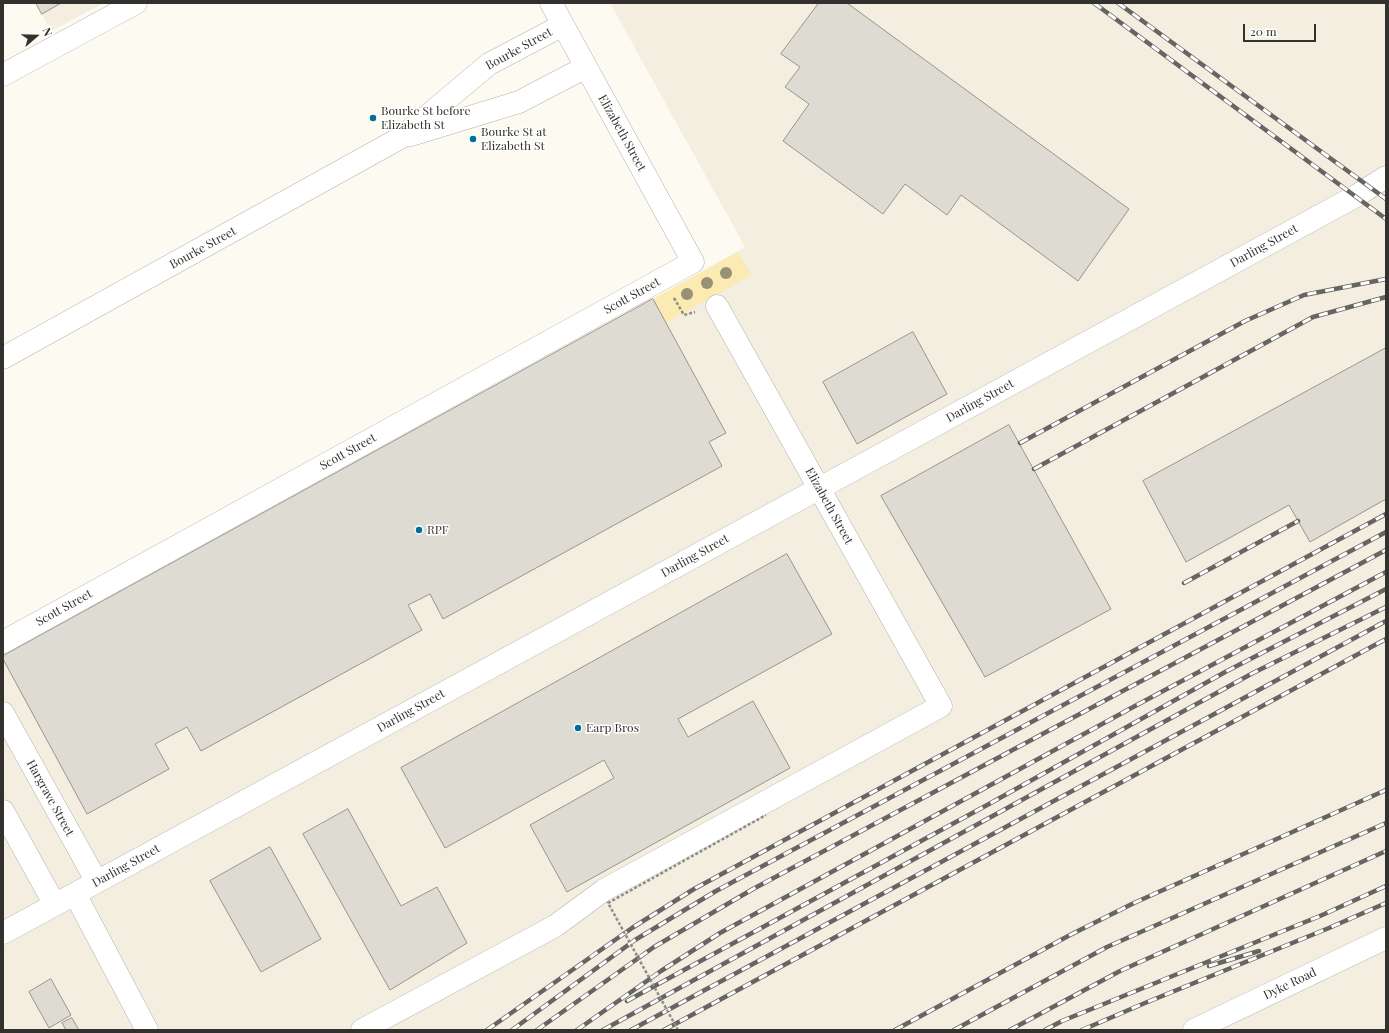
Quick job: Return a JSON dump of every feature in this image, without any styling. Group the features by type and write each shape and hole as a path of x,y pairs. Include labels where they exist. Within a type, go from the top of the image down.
{"street":[{"path":"3,76 136,3"},
{"name":"Elizabeth Street","path":"551,3 693,262"},
{"name":"Bourke Street","path":"3,358 402,137 489,64 563,25"},
{"name":"Bourke Street","path":"402,137 519,102 586,67"},
{"name":"Darling Street","path":"3,933 1356,196 1386,178"},
{"name":"Scott Street","path":"3,642 693,262"},
{"name":"Elizabeth Street","path":"362,1030 555,926 604,890 941,706 717,306"},
{"name":"Hargrave Street","path":"3,713 97,882"},
{"path":"3,811 55,905"},
{"path":"75,894 147,1030"},
{"name":"Dyke Road","path":"1194,1030 1386,938"}],"path":[{"path":"672,294 684,315 717,306"},
{"path":"678,1030 608,903 766,815"}],"shaded area":[{"path":"36,3 104,3 51,31"},
{"path":"610,3 1386,3 1386,1030 3,1030 3,656 745,247"},
{"path":"738,252 751,275 666,323 653,299"}],"building":[{"path":"36,3 61,3 42,14"},
{"path":"819,3 847,3 1129,209 1078,281 961,195 947,215 905,184 883,214 783,141 809,104 785,87 800,67 781,54"},
{"name":"RPF","path":"653,299 726,433 709,442 722,466 443,619 430,594 408,605 422,630 201,751 187,727 155,744 169,769 87,814 3,659 3,656"},
{"path":"913,332 947,394 857,444 823,382"},
{"path":"1386,348 1386,499 1310,542 1289,505 1186,562 1143,481"},
{"path":"1009,425 1111,609 985,677 881,496"},
{"name":"Earp Bros","path":"787,554 832,634 678,719 688,737 753,701 790,768 567,892 530,825 614,778 604,760 445,848 401,768"},
{"path":"348,809 401,906 437,887 467,943 390,990 303,834"},
{"path":"270,847 321,939 261,972 210,881"},
{"path":"51,979 71,1015 49,1028 29,992"},
{"path":"72,1018 79,1030 66,1030 62,1023"}],"railway":[{"path":"1094,3 1386,219"},
{"path":"1118,3 1386,199"},
{"path":"1020,443 1245,321 1304,295 1386,279"},
{"path":"1034,469 1313,317 1386,297"},
{"path":"487,1030 632,928 694,889 1386,514"},
{"path":"1184,583 1298,521"},
{"path":"512,1030 635,940 716,891 1386,532"},
{"path":"537,1030 654,947 753,889 1386,550"},
{"path":"577,1030 661,971 720,933 1135,706 1386,572"},
{"path":"627,1001 989,804 1227,671 1386,589"},
{"path":"603,1030 1253,673 1386,607"},
{"path":"631,1030 1386,621"},
{"path":"664,1030 1386,639"},
{"path":"895,1030 1070,935 1134,903 1386,790"},
{"path":"954,1030 1107,947 1386,823"},
{"path":"1010,1030 1120,971 1386,851"},
{"path":"1045,1030 1062,1021 1320,916 1386,886"},
{"path":"1082,1030 1386,903"},
{"path":"1209,966 1259,951"}],"place":[{"name":"Bourke St before Elizabeth St","path":"373,118"},
{"name":"Bourke St at Elizabeth St","path":"473,139"},
{"name":"RPF","path":"419,530"},
{"name":"Earp Bros","path":"578,728"}]}
